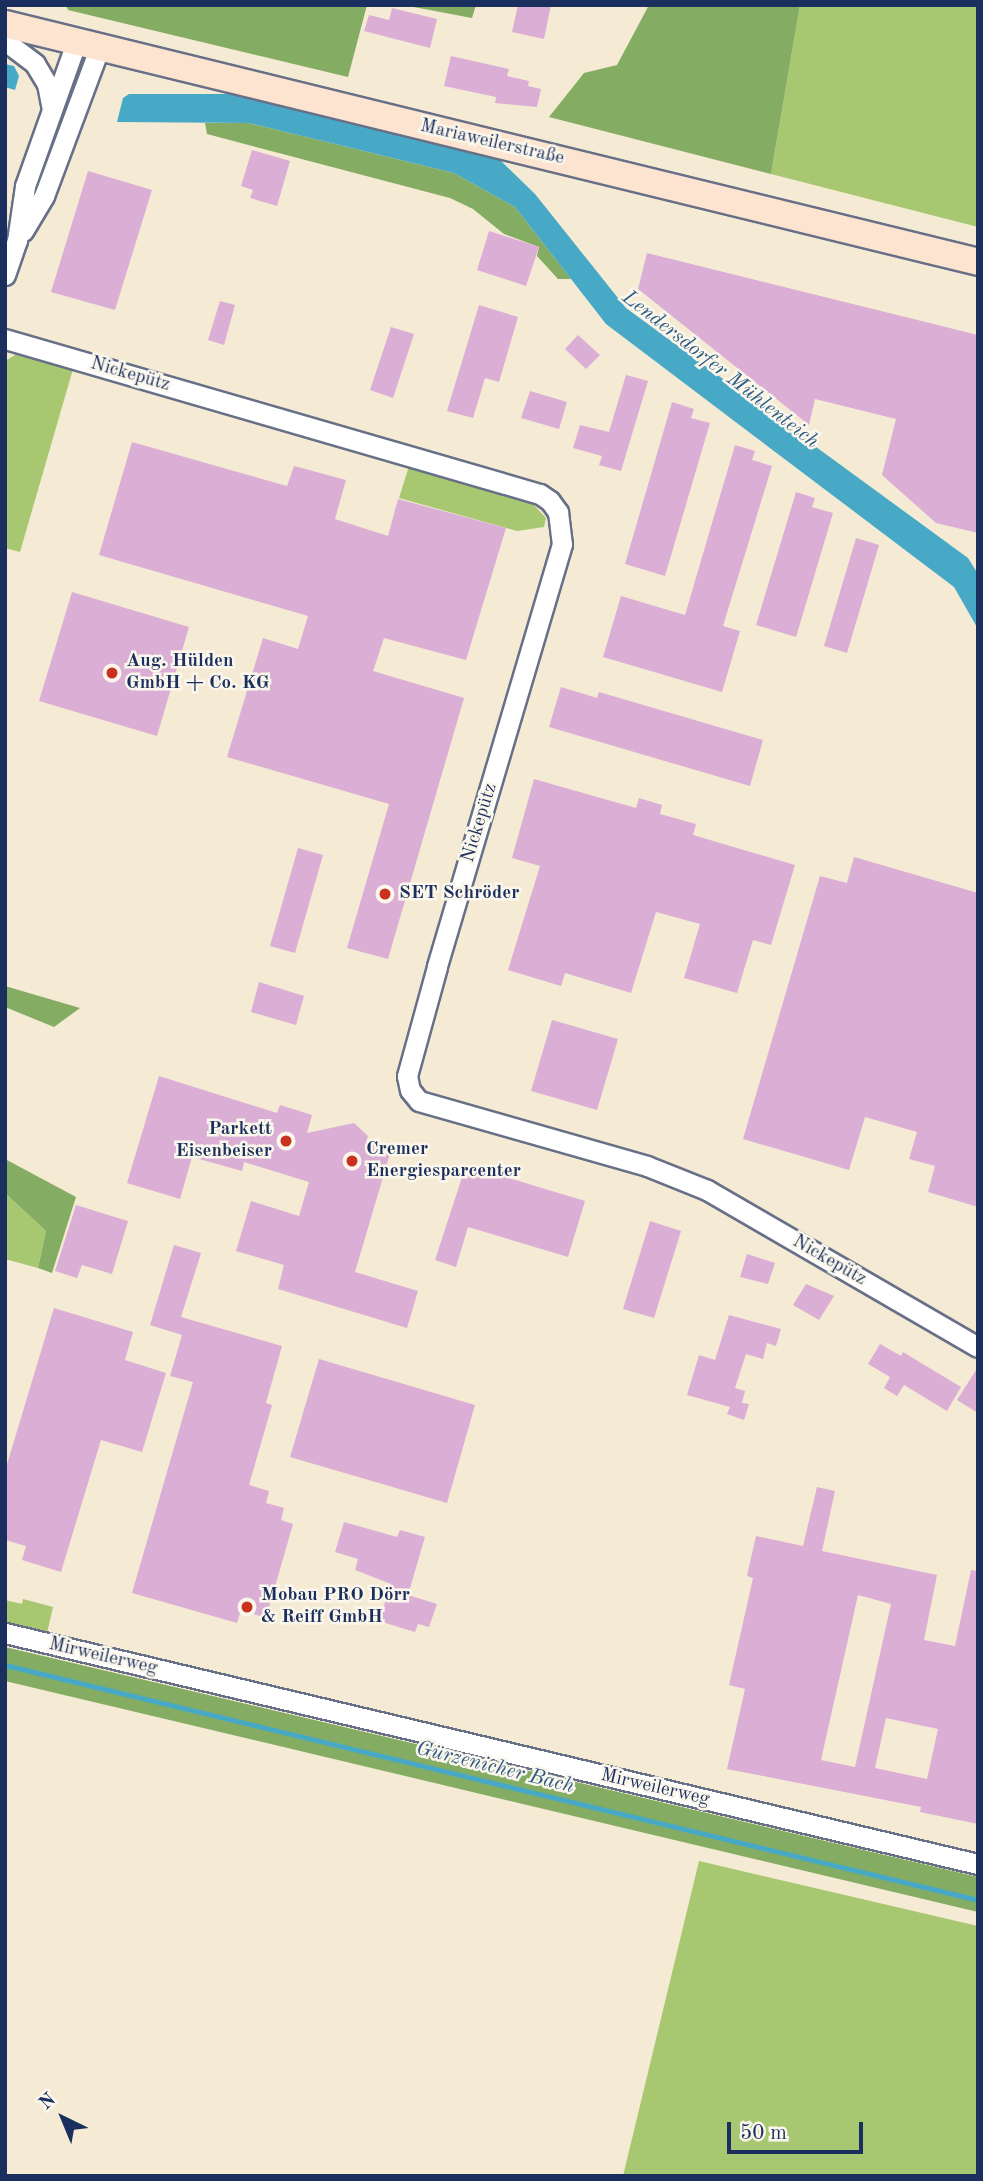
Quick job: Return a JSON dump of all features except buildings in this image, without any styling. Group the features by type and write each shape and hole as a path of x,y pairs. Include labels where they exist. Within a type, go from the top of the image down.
{"main road":[{"name":"Mariaweilerstraße","path":"5,24 978,262"}],"street":[{"path":"5,41 35,64 47,84 52,110"},
{"path":"5,275 17,241 25,186 52,110 87,46"},
{"path":"17,241 44,196 87,46"},
{"name":"Nickepütz","path":"5,339 540,494 550,501 558,512 562,544 437,967 407,1076 410,1090 419,1101 647,1166 707,1190 978,1347"},
{"name":"Mirweilerweg","path":"5,1633 978,1864"}],"green space":[{"path":"66,5 367,5 348,77 68,10"},
{"path":"403,5 476,5 472,18"},
{"path":"649,5 800,5 771,174 549,117 584,73 617,65"},
{"path":"800,5 978,5 978,227 771,174"},
{"path":"205,123 249,123 454,173 515,207 571,279 558,279 537,256 539,247 504,234 473,209 450,198 207,134"},
{"path":"17,354 73,369 20,552 5,548 5,361"},
{"path":"409,466 531,502 546,518 544,527 517,531 399,498"},
{"path":"5,986 80,1008 54,1027 5,1007"},
{"path":"5,1159 76,1197 52,1273 38,1268 46,1231 5,1193"},
{"path":"5,1193 46,1231 38,1268 5,1259"},
{"path":"23,1599 53,1607 47,1633 5,1623 5,1600 22,1604"},
{"path":"5,1647 978,1877 978,1912 5,1681"},
{"path":"699,1861 978,1926 978,2176 623,2176"}],"water":[{"path":"5,64 14,66 19,76 15,90 5,87"},
{"path":"129,94 232,94 500,160 535,194 626,308 968,558 978,574 978,629 954,587 606,324 515,207 454,173 249,123 117,122 123,98"}],"waterway":[{"name":"Gürzenicher Bach","path":"5,1665 978,1900"}],"place":[{"name":"Aug. Hülden GmbH + Co. KG","path":"112,673"},
{"name":"SET Schröder","path":"385,894"},
{"name":"Parkett Eisenbeiser","path":"286,1141"},
{"name":"Cremer Energiesparcenter","path":"352,1161"},
{"name":"Mobau PRO Dörr & Reiff GmbH","path":"247,1607"}],"water label":[{"name":"Lendersdorfer Mühlenteich","path":"720,370"}]}
